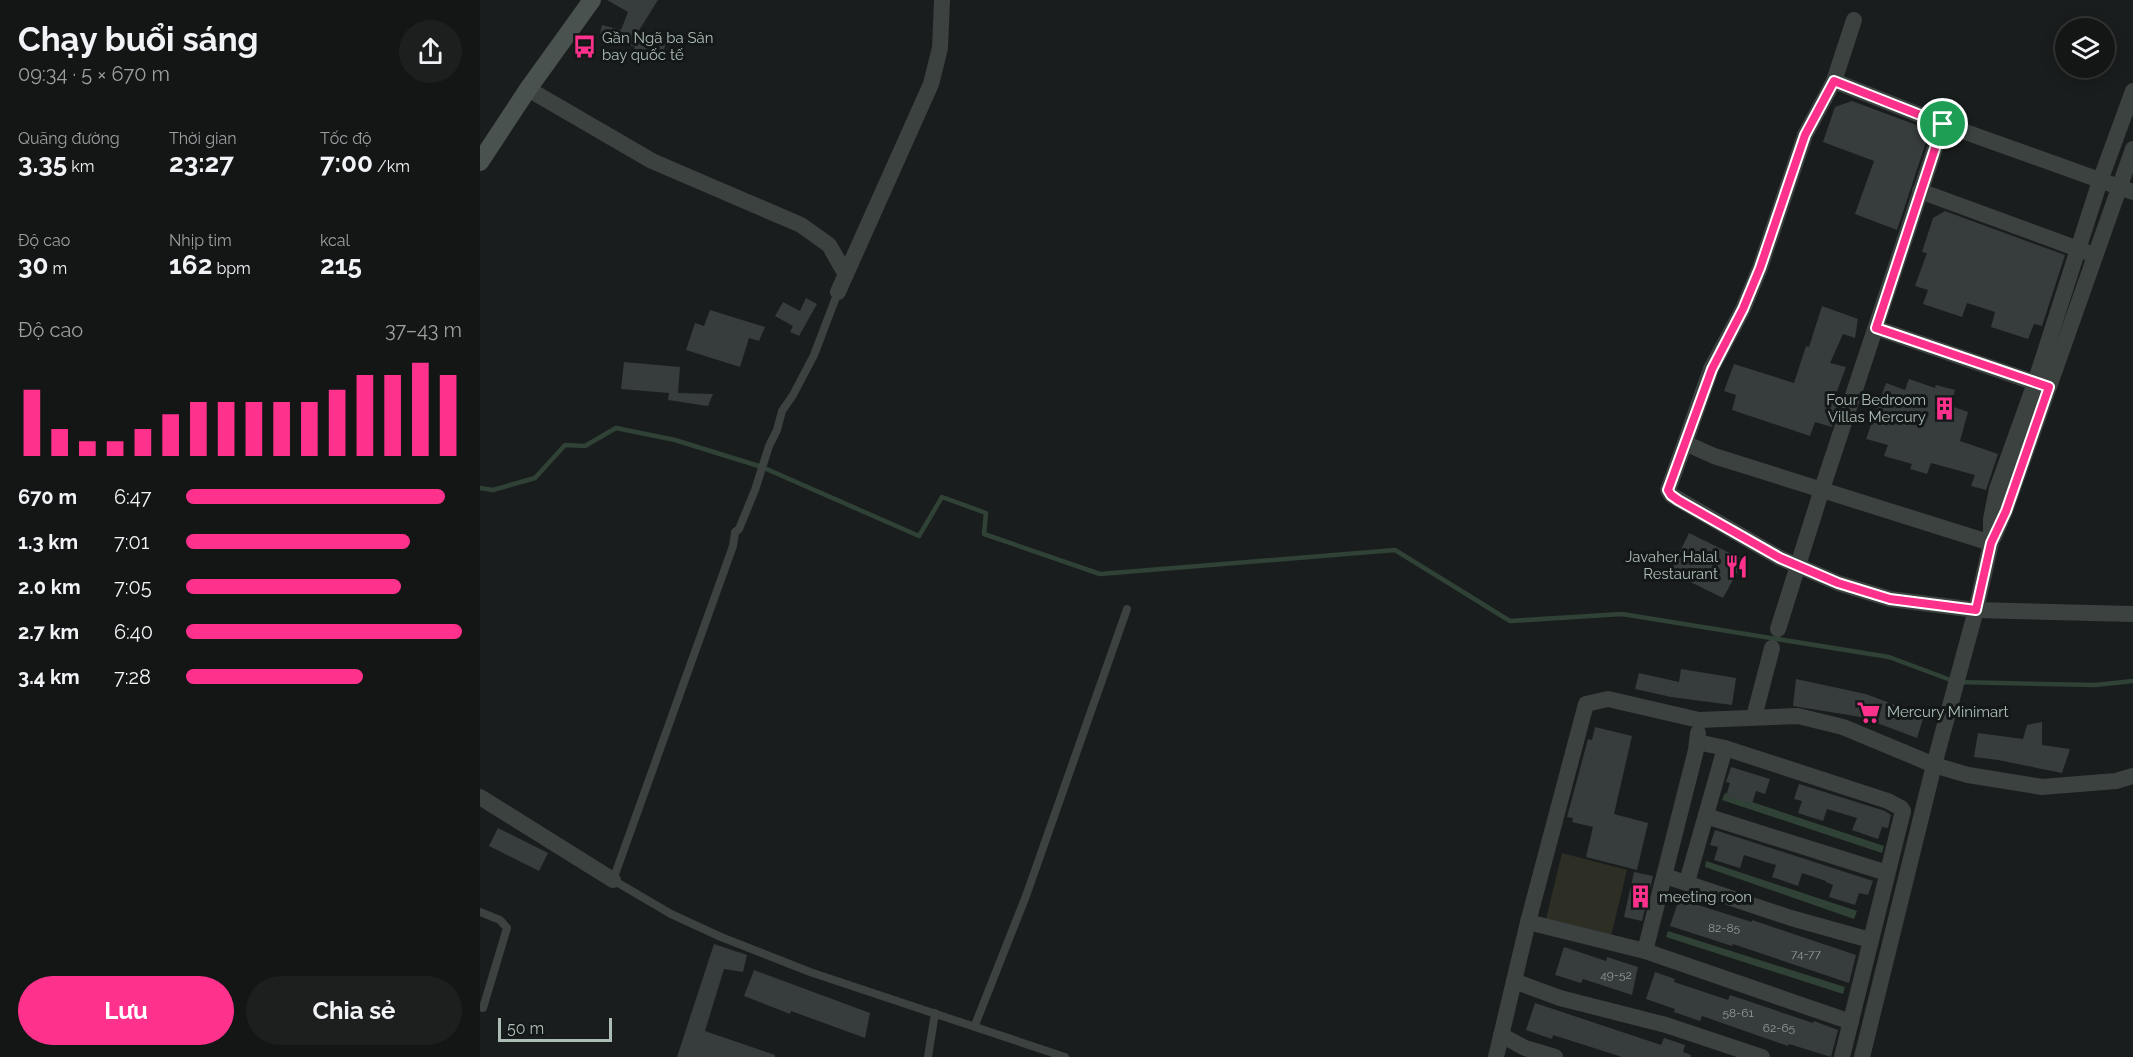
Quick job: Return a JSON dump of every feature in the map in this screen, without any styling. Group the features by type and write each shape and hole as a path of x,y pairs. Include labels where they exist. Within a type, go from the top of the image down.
{"main road":[{"path":"480,162 528,89 592,0"}],"street":[{"path":"838,292 931,84 940,48 942,0"},
{"path":"1854,21 1834,81 1805,135 1760,268 1743,309 1712,369 1670,478 1668,490 1671,495 1780,558 1838,583 1890,599 1976,610 2133,614"},
{"path":"1834,81 1943,124 2126,190"},
{"path":"528,89 666,168 801,225 829,245 845,273"},
{"path":"1862,1057 1991,543 2006,511 2042,385 2086,252 2100,181 2133,91"},
{"path":"1778,629 1943,124"},
{"path":"2086,252 2126,190 2133,149"},
{"path":"1920,191 2086,252"},
{"path":"1876,328 2042,385"},
{"path":"1685,443 1714,456 1991,543"},
{"path":"1754,717 1772,648"},
{"path":"1496,1057 1528,922 1586,704 1608,699 1700,720 1798,716 1843,727 1934,765 1968,775 2042,787 2116,781 2133,776"},
{"path":"1645,951 1665,876 1700,720"},
{"path":"1696,742 1725,748 1888,801 1903,811 1842,1057"},
{"path":"1687,882 1725,748"},
{"path":"480,797 613,880"},
{"path":"1706,816 1887,873"},
{"path":"1665,876 1791,918 1870,940"},
{"path":"1528,922 1645,951 1851,1022"},
{"path":"1514,981 1560,998 1666,1025 1762,1057"},
{"path":"1501,1035 1525,1048 1556,1057"}],"lane":[{"path":"838,292 814,355 782,411 755,490 735,532 733,546 613,880 670,914 810,972 975,1025 1065,1057"},
{"path":"975,1025 1026,896 1127,609"},
{"path":"480,912 500,920 507,928 483,1008"},
{"path":"928,1057 935,1013"}],"shaded area":[{"path":"1725,793 1884,846 1882,853 1722,800"},
{"path":"1562,853 1627,870 1610,940 1545,923"},
{"path":"1706,861 1857,911 1854,919 1705,867"},
{"path":"1668,931 1845,987 1843,994 1666,937"}],"building":[{"path":"607,0 658,0 636,35 666,43 661,58 634,50 635,47 600,34 602,25 621,30 628,12"},
{"path":"1852,101 1930,130 1897,230 1855,214 1874,161 1823,142 1835,107"},
{"path":"1945,211 2065,255 2042,326 2034,324 2028,339 1991,327 1995,312 1967,303 1962,317 1923,304 1928,290 1915,286 1927,253 1922,252 1933,218"},
{"path":"806,298 817,304 799,336 790,332 793,326 775,316 783,302 800,311"},
{"path":"1822,306 1858,319 1855,338 1843,334 1830,363 1846,367 1834,399 1840,401 1832,427 1815,422 1810,436 1732,410 1736,395 1724,391 1734,364 1794,383"},
{"path":"710,310 765,327 759,341 749,338 740,367 686,350 695,323 704,326"},
{"path":"624,362 680,367 678,393 713,394 708,406 668,400 669,393 621,389"},
{"path":"1909,379 1935,388 1936,385 1955,390 1951,406 1968,412 1960,441 1998,454 1986,490 1971,486 1975,475 1931,463 1927,474 1910,469 1912,464 1884,456 1888,445 1866,439 1886,383 1905,390"},
{"path":"1689,533 1744,560 1723,598 1670,572"},
{"path":"1681,669 1736,678 1732,705 1671,697 1635,689 1639,673 1679,682"},
{"name":"Mercury Minimart","path":"1796,679 1866,694 1924,716 1917,738 1861,717 1793,706"},
{"path":"2042,722 2042,745 2070,749 2062,773 1974,757 1978,733 2023,739 2027,725"},
{"path":"1595,727 1632,736 1614,814 1648,823 1637,870 1586,857 1593,827 1572,822 1573,818 1567,817 1588,739 1592,740"},
{"path":"1731,767 1770,779 1765,794 1756,791 1752,804 1726,796 1730,783 1726,782"},
{"path":"1799,784 1885,811 1891,815 1888,828 1882,827 1878,839 1852,830 1857,818 1827,809 1823,821 1798,813 1802,801 1794,799"},
{"path":"498,828 548,853 539,871 489,846"},
{"path":"1715,830 1873,881 1868,895 1859,893 1855,905 1829,897 1833,885 1802,873 1798,886 1772,877 1776,865 1744,855 1740,868 1714,860 1718,847 1710,845"},
{"name":"meeting roon","path":"1634,872 1653,876 1642,921 1624,917"},
{"path":"1679,899 1752,922 1752,920 1856,955 1849,983 1733,944 1732,946 1670,926"},
{"path":"714,944 747,955 743,972 724,969 705,1031 775,1055 775,1057 677,1057"},
{"path":"1564,947 1606,961 1607,957 1638,967 1632,995 1583,979 1581,983 1555,975"},
{"path":"754,970 870,1013 865,1038 791,1011 790,1014 744,996"},
{"path":"1655,972 1675,979 1674,982 1728,1000 1730,995 1838,1030 1831,1057 1789,1044 1788,1046 1702,1016 1700,1021 1646,999"},
{"path":"1535,1003 1661,1045 1664,1038 1685,1045 1683,1052 1691,1057 1622,1057 1553,1035 1552,1039 1526,1030"}],"waterway":[{"path":"480,488 493,490 535,478 565,445 585,446 616,428 675,440 762,467 919,536 942,497 986,513 984,534 1100,574 1395,550 1510,621 1622,614 1889,657 1956,682 2095,685 2133,681"}],"place":[{"name":"Gần Ngã ba Sân bay quốc tế","path":"584,47"},
{"name":"Four Bedroom Villas Mercury","path":"1944,409"},
{"name":"Javaher Halal Restaurant","path":"1736,566"},
{"name":"Mercury Minimart","path":"1869,712"},
{"name":"meeting roon","path":"1641,897"}],"route":[{"path":"1834,81 1943,124 1876,328 2049,387 2006,511 1991,543 1976,610 1890,599 1838,583 1780,558 1678,500 1668,490 1670,478 1712,369 1743,309 1760,268 1805,135 1834,81"}]}
